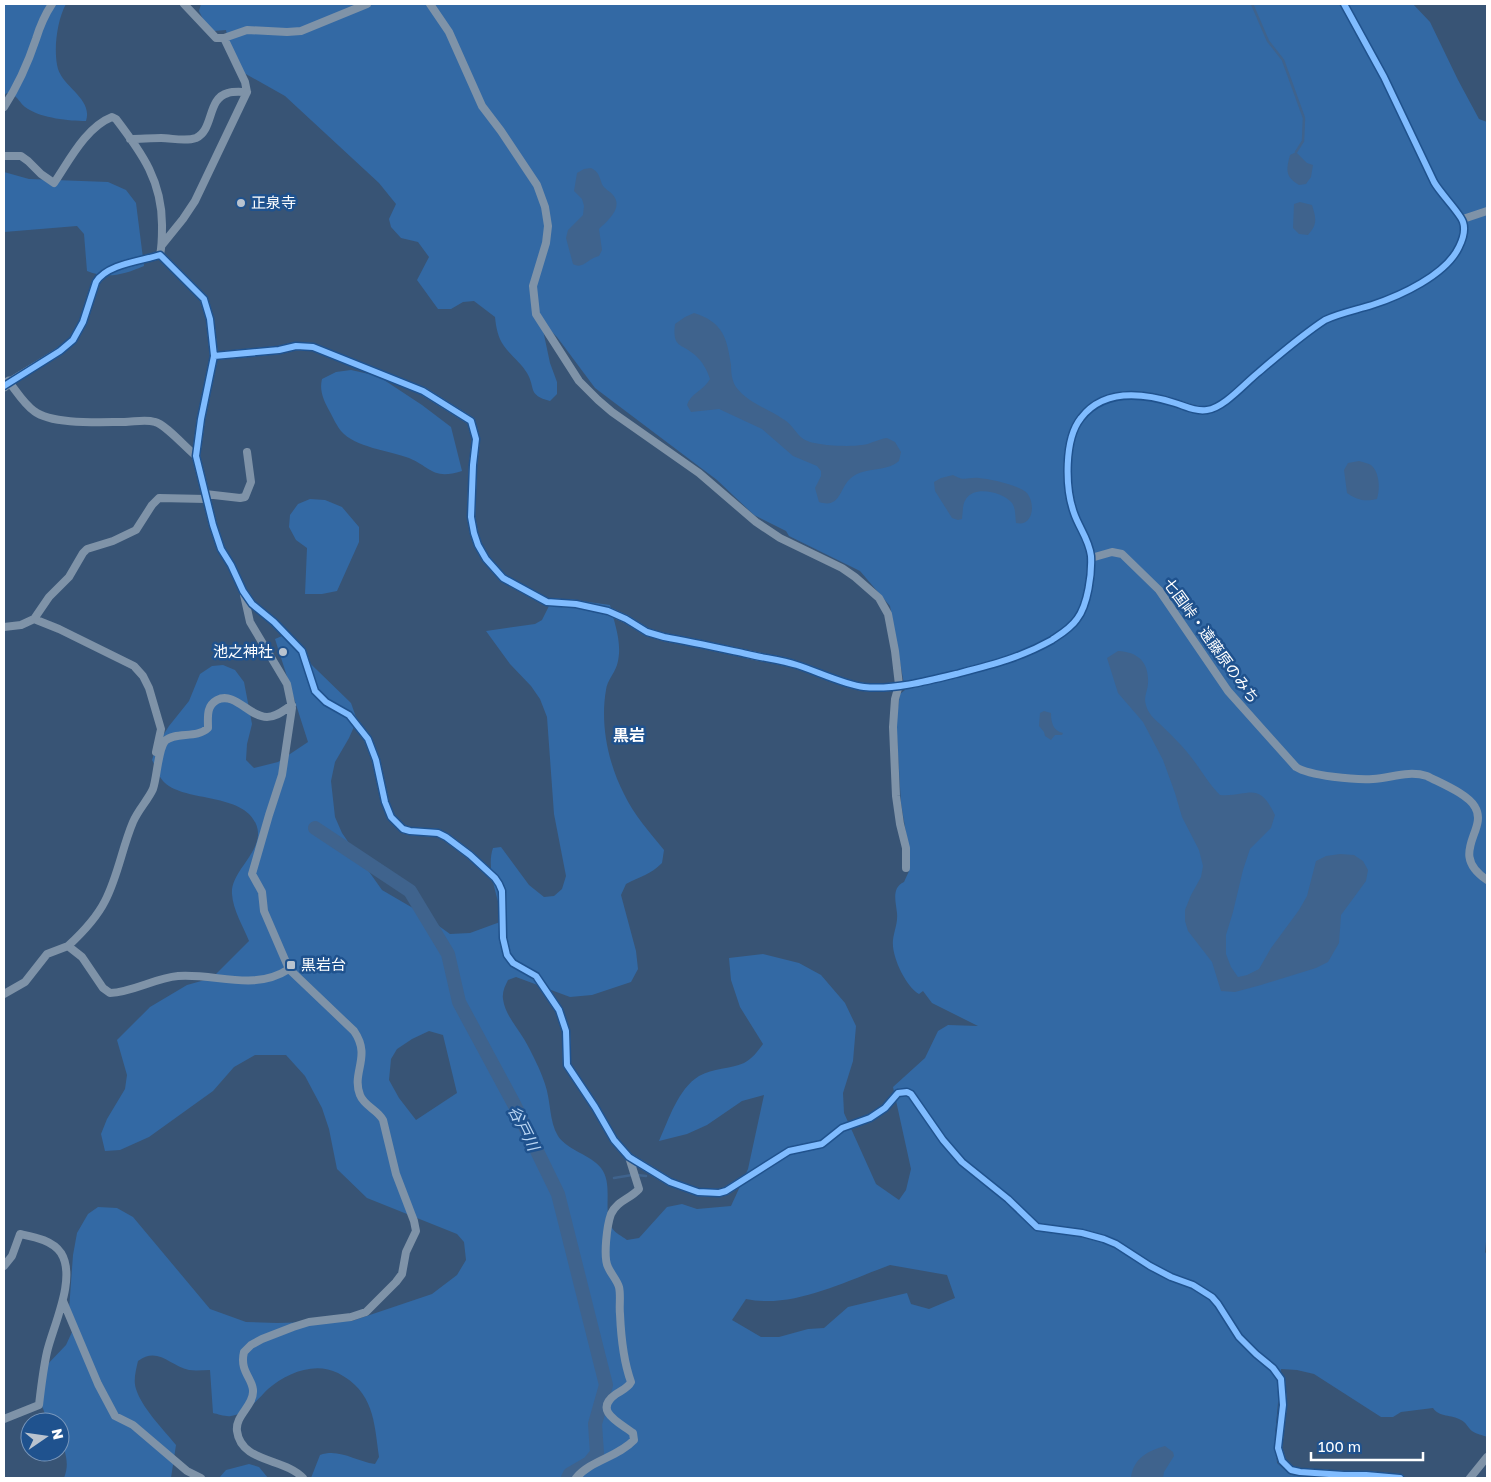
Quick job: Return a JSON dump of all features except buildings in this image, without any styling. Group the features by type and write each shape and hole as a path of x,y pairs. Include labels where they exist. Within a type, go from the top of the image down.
{"street":[{"path":"4,107 24,68 43,17 52,4"},
{"path":"184,4 216,38 224,38 247,30 287,32 307,30 367,4"},
{"path":"430,4 449,32 482,106 529,171 545,207 548,226 546,243 533,286 536,314 579,381 612,412 699,473 756,522 801,549 842,568 868,587 879,598 888,614 895,651 898,685 893,727 896,796 906,848 906,868"},
{"path":"214,356 279,350 296,346 313,347 423,391 465,416 471,421 476,439 471,517 478,545 486,559 503,578 547,602 576,604 608,611 648,632 664,638 795,664 863,687 916,684 1004,662 1023,655 1056,637 1077,620 1083,609 1088,591 1091,558 1088,540 1075,516 1071,503 1068,471 1071,436 1074,427 1088,410 1109,398 1136,395 1158,398 1202,411 1218,407 1325,320 1386,300 1432,276 1446,266 1457,252 1463,238 1464,227 1462,219 1439,192 1379,68 1344,4"},
{"path":"162,245 195,201 247,92 245,82 224,38"},
{"path":"130,139 196,138 207,127 210,115 222,95 228,92 247,92"},
{"path":"4,156 21,156 54,183 80,143 109,118 116,118 148,168 158,190 162,210 162,245 160,255"},
{"path":"1462,219 1487,211"},
{"path":"160,255 204,299 210,319 214,356 201,419 196,456 221,550 252,604 274,622 302,651 315,690 326,702 349,715 368,740 376,760 387,811 397,824 403,829 410,831 438,833 446,837 495,878 502,891 503,938 507,956 513,963 536,976 559,1010 566,1031 567,1065 596,1107 614,1140 629,1160 638,1184 639,1189 620,1202 611,1214 608,1223 606,1259 607,1266 620,1289 623,1349 631,1382 629,1386 611,1398 607,1403 607,1409 615,1422 633,1433 634,1440 625,1448 587,1468 576,1478"},
{"path":"160,255 113,268 103,274 96,282 83,322 73,340 60,351 6,384 42,416 61,420 156,422 164,426 181,444 196,456"},
{"path":"4,627 21,625 34,619 49,597 69,577 83,552 136,530 159,498 244,497 251,482 247,452"},
{"name":"七国峠・遠藤原のみち","path":"1091,558 1112,552 1122,554 1160,590 1223,685 1296,767 1304,772 1314,774 1372,779 1419,773 1469,800 1478,813 1478,822 1470,843 1469,854 1474,867 1487,880"},
{"path":"243,591 250,622 285,680 292,705 282,776 252,874 262,892 264,911 289,969 354,1031 361,1042 363,1048 359,1093 365,1102 380,1114 383,1120 396,1174 416,1231 406,1252 402,1274 366,1312 351,1318 309,1322 293,1327 255,1342 244,1352 243,1367 254,1391 237,1425 240,1440 246,1450 288,1467 303,1478"},
{"path":"34,619 60,629 134,666 143,676 152,695 161,729 154,766 158,767"},
{"path":"4,994 25,982 47,954 68,946 82,932 106,900 133,821 153,789 162,747 166,740 206,730 208,728 210,707 221,698 234,700 252,714 269,717 279,714 292,705"},
{"path":"68,946 82,957 103,988 110,993 177,976 260,981 278,976 289,969"},
{"path":"629,1160 678,1185 698,1192 719,1193 733,1187 789,1151 822,1144 842,1128 870,1118 885,1108 898,1093 907,1092 911,1094 943,1140 962,1162 1008,1199 1036,1227 1069,1231 1104,1239 1116,1244 1150,1266 1198,1288 1212,1297 1238,1338 1273,1368 1281,1379 1283,1405 1278,1448 1282,1461 1291,1470 1400,1478"},
{"path":"4,1266 12,1256 20,1234 49,1242 60,1252 64,1260 66,1286 46,1354 40,1405 34,1409 4,1419"},
{"path":"63,1301 98,1384 115,1416 133,1424 187,1471 201,1478"},
{"path":"1470,1478 1487,1457"}],"shaded area":[{"path":"4,4 66,4 58,27 56,54 58,69 61,76 82,100 87,113 86,121 64,120 41,115 25,107 14,96 7,93 4,95"},
{"path":"201,4 1413,4 1430,22 1479,119 1487,122 1487,1232 1485,1252 1487,1255 1487,1437 1472,1431 1463,1421 1442,1415 1433,1408 1401,1412 1393,1417 1381,1417 1314,1374 1281,1369 1275,1436 1277,1463 1291,1475 1333,1478 311,1478 320,1455 334,1453 375,1464 379,1457 376,1431 370,1409 359,1389 350,1381 338,1373 329,1370 320,1368 301,1370 275,1383 242,1412 227,1416 213,1413 210,1370 189,1370 164,1358 152,1356 138,1361 135,1386 148,1411 176,1445 171,1478 64,1478 67,1462 70,1462 70,1412 44,1412 40,1400 45,1367 66,1345 72,1332 69,1310 73,1255 77,1233 88,1214 98,1207 117,1208 133,1217 210,1309 246,1322 352,1321 432,1294 457,1275 466,1260 464,1242 457,1234 367,1198 337,1169 329,1129 322,1108 305,1076 286,1055 255,1055 234,1067 213,1091 149,1137 120,1150 105,1151 101,1134 107,1119 125,1089 127,1075 117,1040 150,1007 187,985 212,978 249,941 236,912 232,894 236,877 257,843 258,833 256,824 249,814 239,807 227,802 174,789 163,781 152,760 157,745 189,701 200,674 212,666 223,665 235,670 244,682 252,724 247,744 246,760 254,768 278,762 308,742 275,639 282,636 351,703 357,720 335,762 331,781 335,817 342,833 382,890 418,911 450,934 470,933 500,922 502,916 491,873 493,848 501,847 529,885 544,897 554,896 562,889 566,876 554,814 547,717 540,699 531,686 510,664 486,631 535,624 542,620 550,604 567,599 610,605 618,635 619,658 606,690 604,703 607,743 618,782 628,802 642,824 664,850 662,863 649,873 626,884 621,895 636,951 638,969 631,982 592,995 570,997 516,977 508,980 503,996 508,1015 527,1044 541,1073 547,1090 553,1124 558,1136 567,1145 591,1159 601,1168 607,1182 609,1221 613,1230 627,1240 639,1238 667,1207 682,1204 697,1209 731,1206 748,1169 764,1095 742,1101 707,1125 687,1134 659,1141 680,1096 692,1082 704,1073 744,1063 763,1044 740,1007 731,980 729,958 763,954 799,963 821,975 845,1003 856,1026 853,1061 843,1093 844,1113 876,1184 899,1200 906,1190 911,1169 893,1087 925,1058 938,1031 948,1025 978,1026 932,1003 923,991 919,994 914,990 900,970 894,954 893,940 897,917 896,892 897,888 904,882 909,871 910,857 901,803 896,721 900,694 905,690 890,606 860,571 789,536 786,531 754,515 717,480 595,388 557,337 546,326 543,330 550,363 557,382 557,394 550,401 538,396 533,390 525,369 502,343 495,317 474,301 463,302 451,309 438,309 417,280 429,257 418,242 401,238 391,227 389,219 396,204 379,183 285,96 244,73 228,40 226,30 214,31 205,23 199,11","holes":["429,1031 443,1035 457,1093 416,1120 399,1098 389,1080 391,1059 397,1049","890,1265 947,1275 955,1298 929,1309 911,1304 907,1293 848,1307 824,1328 808,1329 779,1337 761,1337 732,1320 746,1299 764,1301 801,1297"]},
{"path":"1296,152 1307,163 1313,165 1311,177 1306,184 1299,185 1294,182 1288,173 1290,155"},
{"path":"591,168 597,173 604,187 613,195 617,205 610,218 599,229 602,250 599,256 580,266 573,264 566,238 568,230 583,215 584,206 582,199 574,191 577,173"},
{"path":"4,172 29,179 108,182 126,190 136,203 144,266 115,275 101,275 87,271 84,234 77,226 4,232"},
{"path":"1300,202 1312,205 1315,224 1308,235 1299,234 1293,228 1294,204"},
{"path":"694,313 711,321 722,332 728,347 732,376 736,387 752,401 786,421 802,438 813,443 848,446 887,438 895,442 901,452 899,461 888,467 857,474 847,482 839,496 832,503 819,502 815,488 821,476 821,471 817,466 793,456 762,429 719,409 691,412 687,405 689,401 710,379 700,360 676,341 674,332 675,324"},
{"path":"351,370 378,376 451,427 462,471 445,474 433,472 409,458 354,441 341,431 326,404 321,383 322,379 336,372"},
{"path":"1359,461 1371,465 1376,472 1379,486 1377,499 1361,500 1347,493 1344,470 1348,463"},
{"path":"953,475 963,479 979,478 997,481 1023,490 1030,498 1032,508 1029,518 1026,522 1016,523 1014,508 1008,499 996,493 982,491 975,492 966,499 963,506 962,519 952,518 935,491 934,482"},
{"path":"310,499 325,500 342,507 359,527 359,542 337,591 322,594 305,594 307,548 296,540 289,527 290,515 298,504"},
{"path":"1118,651 1137,656 1144,664 1148,676 1145,699 1148,711 1184,748 1220,795 1258,794 1269,804 1275,815 1271,828 1250,849 1226,935 1226,954 1231,967 1238,977 1259,969 1271,948 1299,910 1307,896 1316,861 1326,856 1340,854 1354,855 1363,861 1368,870 1366,881 1341,915 1339,943 1328,962 1316,968 1261,985 1235,992 1221,991 1212,962 1188,931 1185,921 1185,910 1201,877 1203,866 1199,850 1182,817 1163,760 1143,722 1118,693 1107,658"},
{"path":"1044,711 1051,713 1053,726 1063,733 1062,735 1055,735 1051,740 1045,736 1039,726 1040,713"},
{"path":"1165,1446 1173,1452 1174,1456 1164,1472 1163,1478 1131,1478 1132,1471 1142,1457 1152,1450"},
{"path":"249,1464 259,1467 268,1478 219,1478 226,1470"}],"waterway":[{"path":"1252,4 1268,41 1283,60 1304,118 1303,141 1296,152"},
{"name":"谷戸川","path":"315,828 410,891 448,954 459,1002 514,1104 558,1194 606,1385 595,1424 597,1453 589,1463 570,1474 568,1478"},
{"path":"614,1178 632,1175"},
{"path":"637,1175 646,1176"}],"cycle path":[{"path":"214,356 279,350 296,346 313,347 423,391 471,421 476,439 471,517 478,545 486,559 503,578 547,602 576,604 608,611 647,632 791,663 856,686 875,688 910,684 956,674 1005,660 1028,652 1052,640 1075,622 1084,606 1090,580 1091,556 1071,503 1068,464 1071,438 1075,427 1090,408 1112,397 1137,395 1199,410 1214,408 1227,400 1291,345 1325,320 1383,301 1421,283 1444,267 1459,247 1464,232 1461,218 1434,182 1384,77 1344,4"},
{"path":"4,386 60,351 73,340 83,322 96,282 101,276 116,267 160,255 204,299 210,319 214,356 201,419 196,456 221,549 252,604 274,622 302,651 315,691 326,702 349,715 368,739 376,760 385,802 391,817 403,829 438,833 446,837 470,855 495,878 502,891 503,938 507,955 513,963 536,976 559,1010 566,1031 567,1065 614,1140 629,1157 670,1182 698,1192 719,1193 726,1191 789,1151 822,1144 842,1128 870,1118 885,1108 898,1093 907,1092 911,1094 943,1140 962,1162 1008,1199 1037,1227 1082,1233 1104,1239 1116,1244 1150,1266 1171,1277 1193,1285 1212,1297 1239,1337 1273,1368 1281,1379 1283,1405 1278,1448 1282,1461 1291,1470 1400,1478"}],"place":[{"name":"正泉寺","path":"241,203"},
{"name":"池之神社","path":"283,652"},
{"name":"黒岩台","path":"291,965"}],"district":[{"name":"黒岩","path":"629,735"}]}
